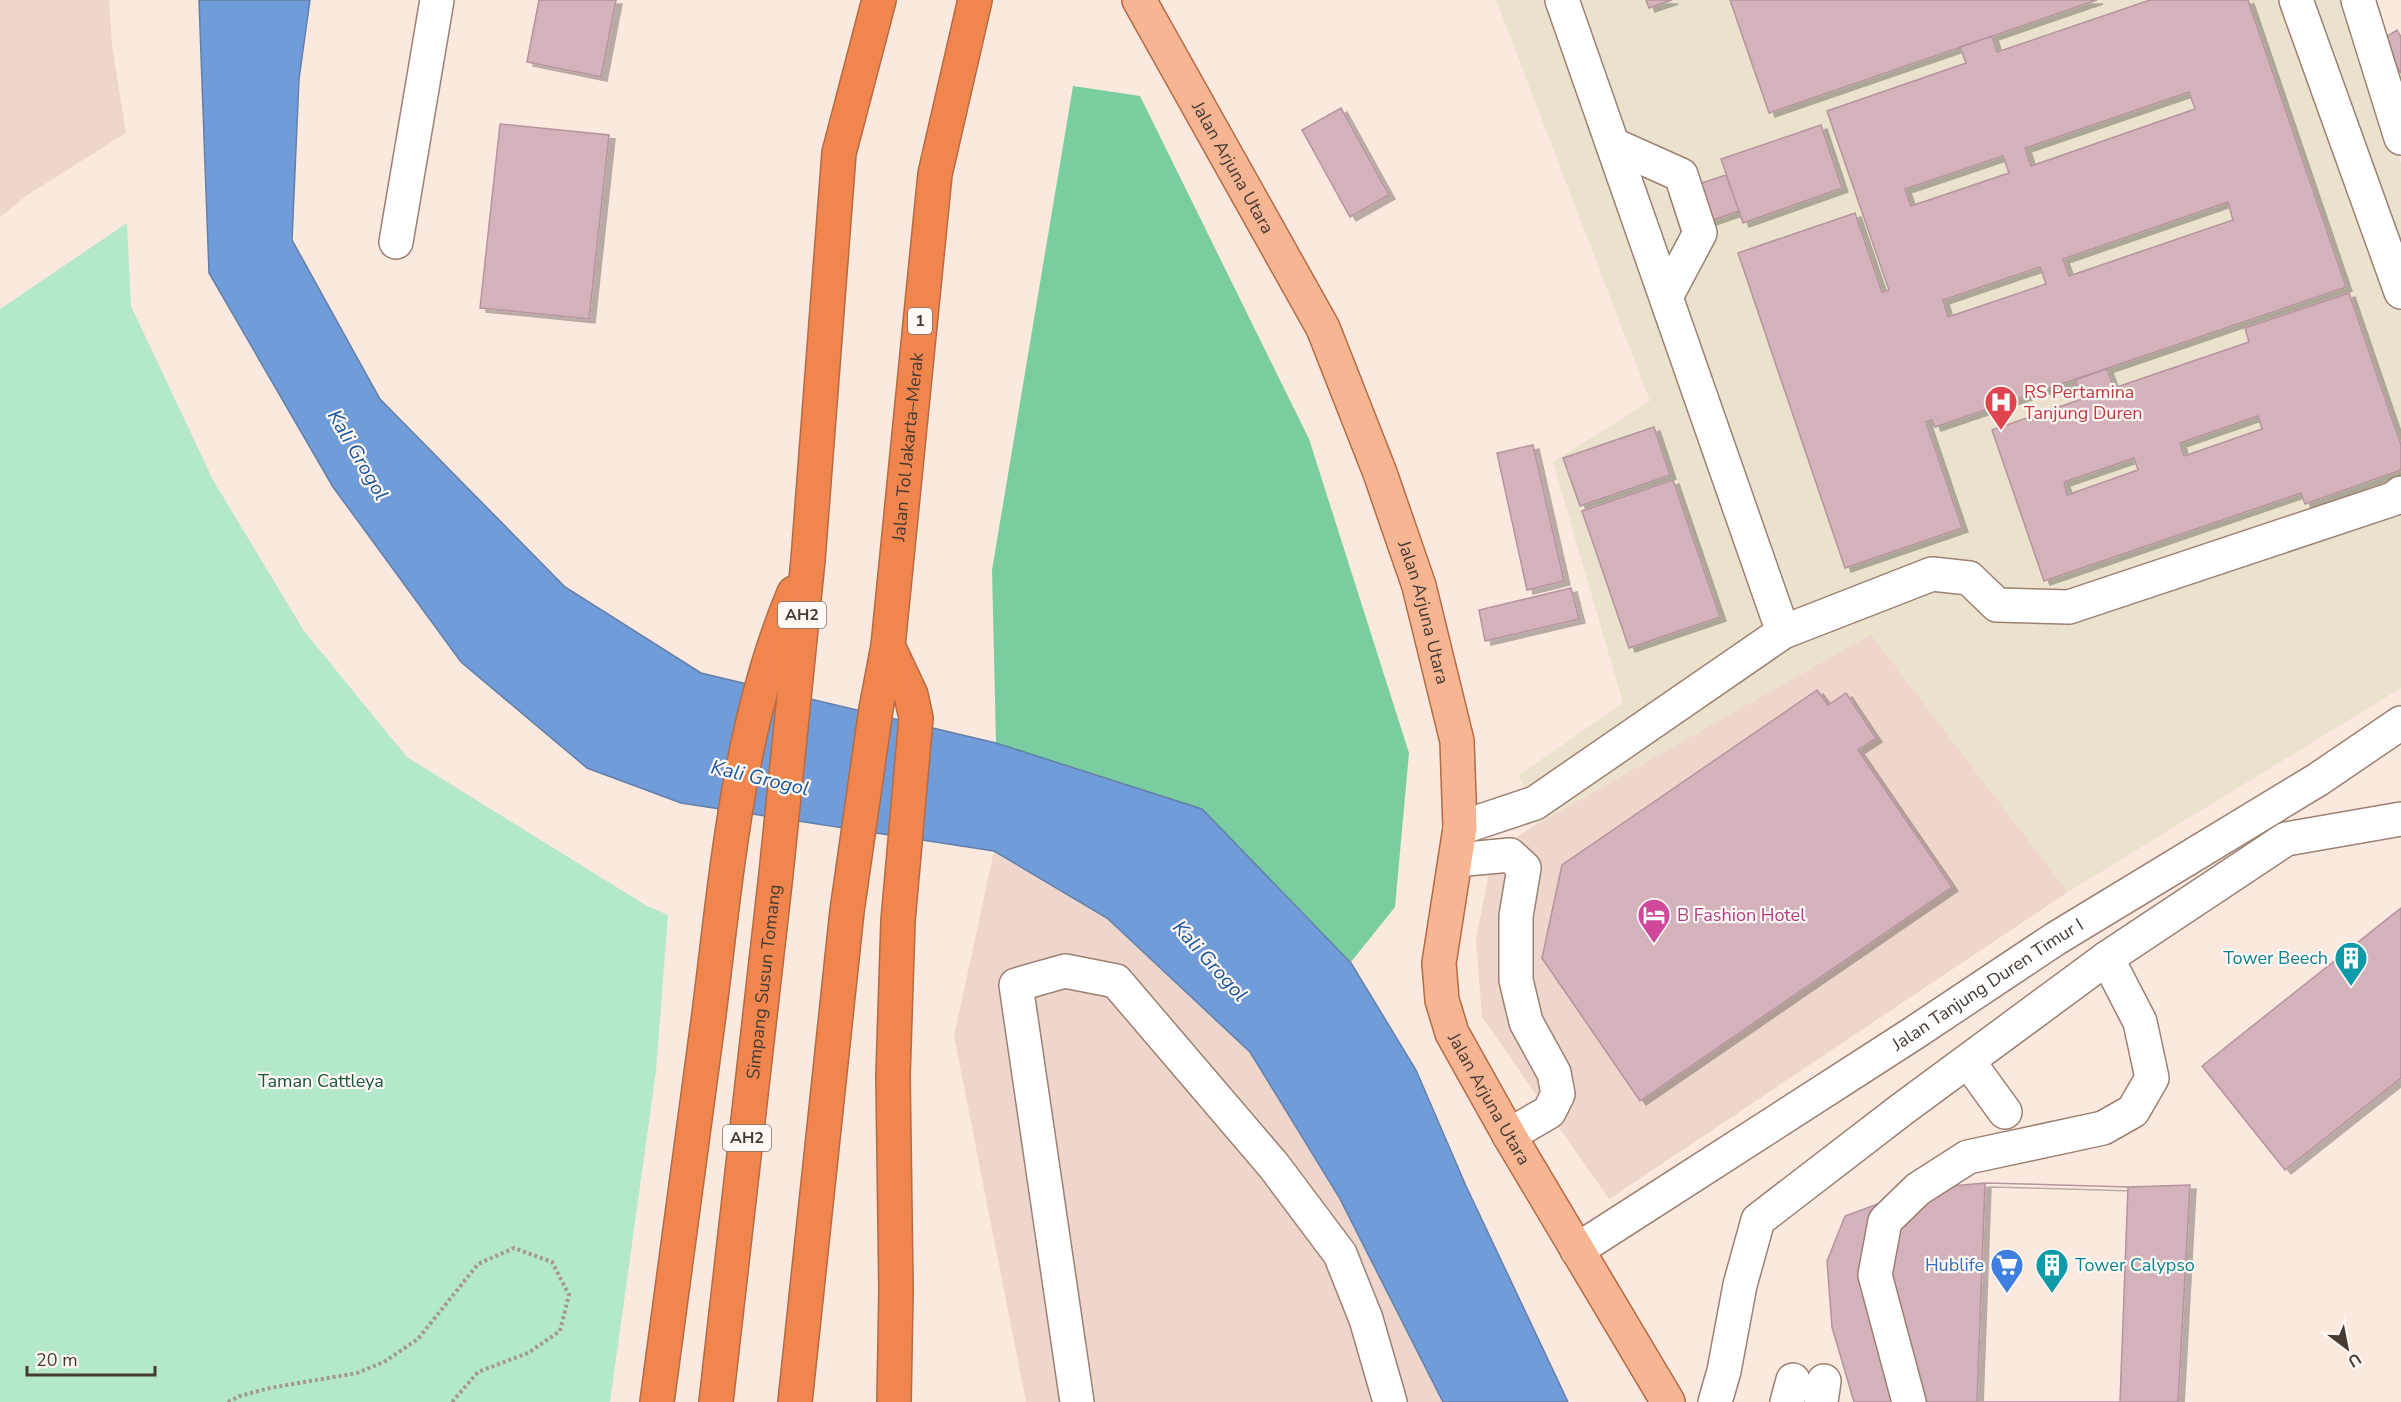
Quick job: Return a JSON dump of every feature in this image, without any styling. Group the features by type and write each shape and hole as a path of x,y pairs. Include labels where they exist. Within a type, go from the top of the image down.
{"highway":[{"path":"657,1402 728,854 761,684 776,636 808,560 839,153 879,0"},
{"name":"Jalan Tol Jakarta–Merak","path":"888,646 935,174 975,0"},
{"name":"Simpang Susun Tomang","path":"716,1402 776,874 808,560"},
{"path":"795,1402 847,911 876,709 888,646"},
{"path":"888,646 911,695 916,718 898,921 893,1076 896,1290 894,1402"}],"main road":[{"name":"Jalan Arjuna Utara","path":"1139,0 1323,328 1375,462 1419,586 1457,741 1460,828 1439,963 1442,1000 1452,1033 1509,1135 1668,1402"}],"street":[{"path":"396,242 437,0"},
{"path":"1563,0 1783,632"},
{"path":"2296,0 2401,292"},
{"path":"2358,0 2401,138"},
{"path":"1614,145 1681,175 1700,232 1667,295"},
{"path":"1460,828 1536,803 1783,632 1932,574 1969,578 1997,605 2069,607 2393,499 2401,493"},
{"name":"Jalan Tanjung Duren Timur I","path":"1577,1250 1914,1033 2055,939 2316,780 2401,723"},
{"path":"1715,1402 1724,1371 1740,1285 1758,1220 1968,1060 2107,958 2286,839 2401,819"},
{"path":"1456,860 1509,855 1524,868 1516,916 1516,981 1526,1022 1554,1073 1558,1094 1549,1112 1509,1135"},
{"path":"1909,1402 1875,1275 1884,1221 1918,1189 1968,1157 2103,1128 2133,1111 2152,1078 2140,1022 2107,958"},
{"path":"1077,1402 1016,985 1065,971 1116,981 1275,1166 1340,1254 1366,1319 1390,1402"},
{"path":"1968,1060 2006,1112"}],"path":[{"path":"228,1402 240,1396 270,1388 357,1373 384,1362 418,1339 478,1264 514,1248 552,1262 569,1295 560,1331 528,1353 478,1372 452,1402"}],"shaded area":[{"path":"0,0 109,0 112,46 126,133 29,194 0,217"},
{"name":"RS Pertamina Tanjung Duren","path":"1496,0 2350,0 2401,164 2401,688 2068,892 1871,634 1537,824 1519,775 1623,703 1553,462 1650,401"},
{"path":"1871,634 2068,892 1609,1199 1482,1017 1476,939 1493,852 1537,824"},
{"path":"994,851 1107,918 1250,1052 1339,1197 1443,1402 1026,1402 954,1036"}],"green space":[{"path":"1073,86 1140,96 1309,439 1409,753 1395,907 1351,962 1201,809 996,743 992,570"},
{"name":"Taman Cattleya","path":"127,223 131,306 213,480 304,631 407,757 647,906 668,915 656,1071 610,1402 0,1402 0,309"}],"water":[{"name":"Kali Grogol","path":"199,0 310,0 299,79 292,240 380,399 565,587 701,673 996,743 1202,809 1351,963 1416,1070 1466,1186 1568,1402 1443,1402 1339,1197 1250,1052 1107,918 994,851 681,803 587,768 461,662 333,487 209,273"}],"building":[{"path":"539,0 616,0 601,77 527,62"},
{"path":"1646,0 1672,0 1649,8"},
{"path":"1730,0 2097,0 1769,113"},
{"path":"2150,0 2248,0 2346,287 1935,427 1932,420 1926,422 1962,528 1845,568 1738,253 1855,213 1882,292 1889,290 1827,111 1966,63 1960,47 1992,36 1997,52","holes":["2189,92 2195,109 2031,166 2025,148","2003,156 2009,173 1911,206 1905,189","2228,202 2233,220 2069,276 2063,259","2040,267 2046,284 1948,317 1943,300"]},
{"path":"2397,30 2401,37 2401,73 2381,40"},
{"path":"1341,108 1389,195 1350,217 1302,130"},
{"path":"500,124 609,135 589,319 480,308"},
{"path":"1821,125 1842,188 1743,223 1721,159"},
{"path":"1726,175 1739,211 1681,231 1669,194"},
{"path":"2349,293 2401,445 2401,470 2305,504 2301,493 2044,581 1992,430 2082,399 2075,380 2107,369 2114,388 2249,342 2245,328","holes":["2258,416 2262,429 2184,456 2180,443","2134,458 2138,470 2067,495 2064,482"]},
{"path":"1654,427 1670,475 1580,506 1563,458"},
{"path":"1533,445 1564,581 1527,590 1497,453"},
{"path":"1673,480 1720,617 1629,648 1582,511"},
{"path":"1571,588 1579,619 1485,641 1479,610"},
{"path":"1817,690 1828,705 1846,693 1876,738 1858,750 1952,887 1640,1101 1542,958 1562,865"},
{"name":"Tower Beech","path":"2401,908 2401,1078 2285,1170 2202,1066"},
{"name":"Tower Calypso","path":"1985,1183 2128,1187 2120,1402 1977,1402"},
{"name":"Hublife","path":"1985,1183 2128,1187 2190,1185 2178,1402 1854,1402 1832,1327 1827,1261 1845,1216 1918,1189"}],"place":[{"name":"RS Pertamina Tanjung Duren","path":"2001,431"},
{"name":"B Fashion Hotel","path":"1654,944"},
{"name":"Tower Beech","path":"2351,987"},
{"name":"Hublife","path":"2007,1294"},
{"name":"Tower Calypso","path":"2052,1294"}]}
